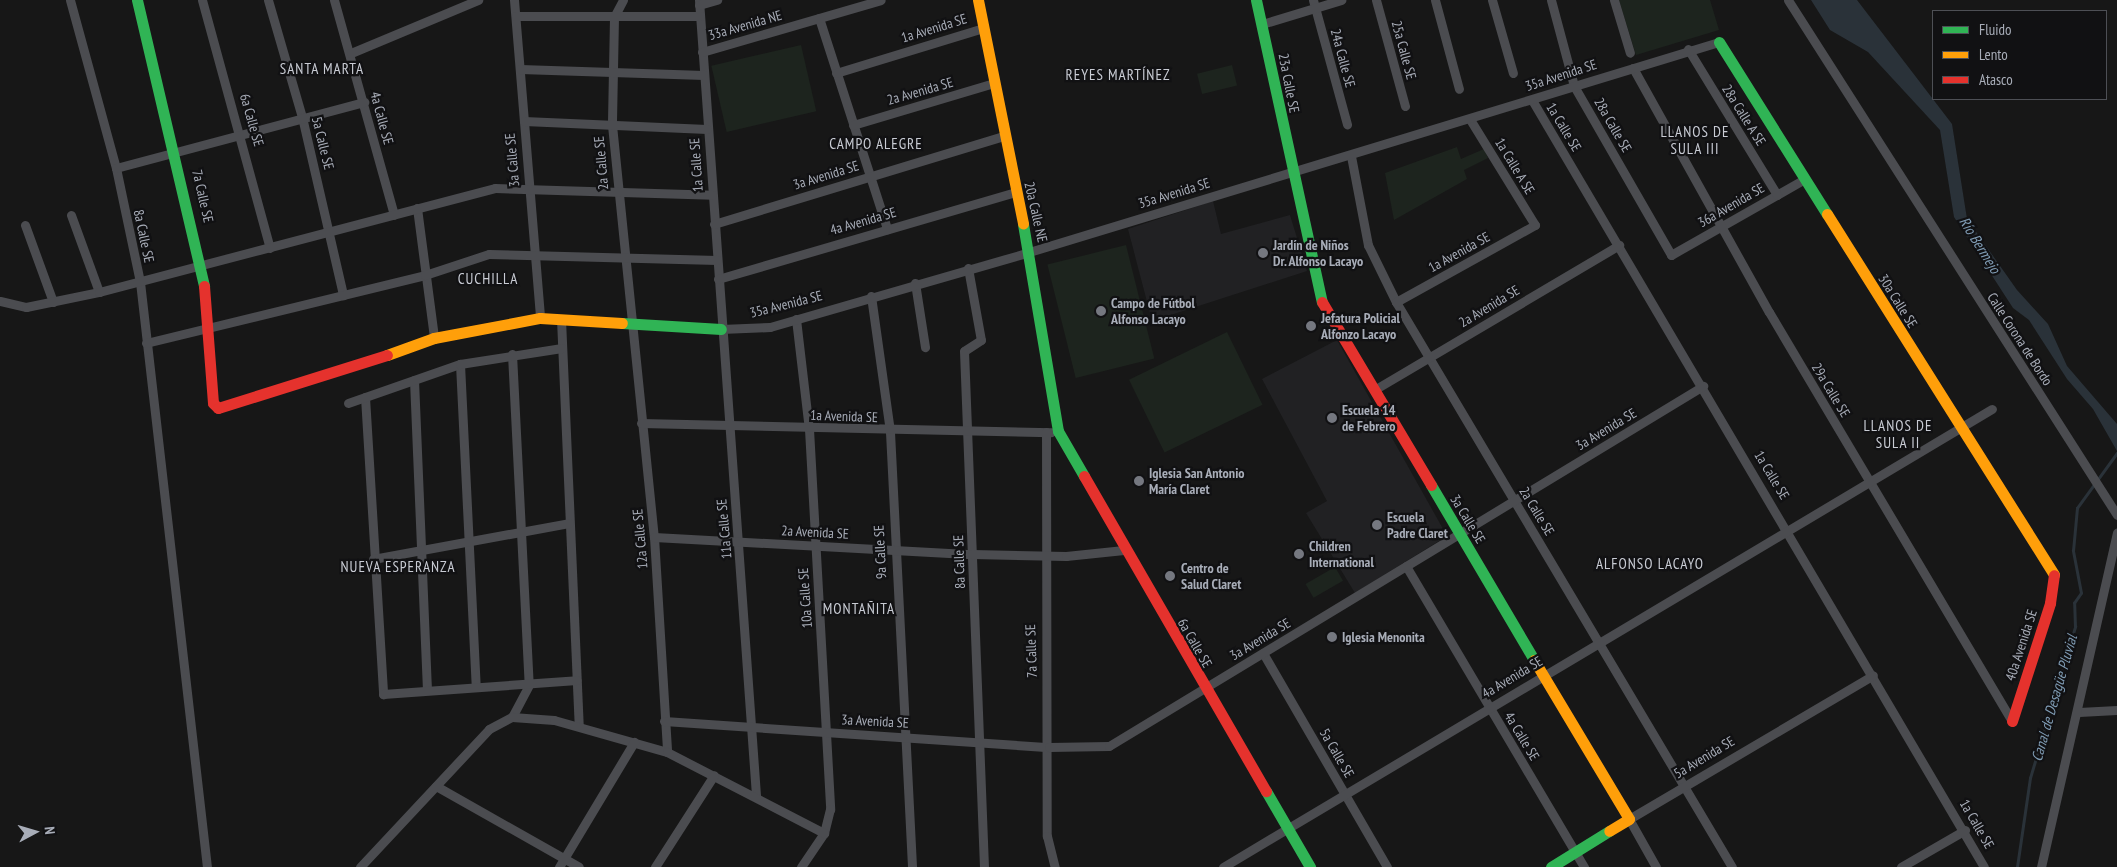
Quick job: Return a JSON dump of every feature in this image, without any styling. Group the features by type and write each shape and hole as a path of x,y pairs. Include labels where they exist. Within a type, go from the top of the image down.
{"street":[{"name":"8a Calle SE","path":"70,0 116,168 140,282 208,867"},
{"name":"7a Calle SE","path":"138,0 177,150 203,266 210,330 213,403"},
{"name":"6a Calle SE","path":"202,0 270,248"},
{"name":"5a Calle SE","path":"268,0 302,117 331,231 343,295"},
{"name":"4a Calle SE","path":"334,0 351,53 394,215"},
{"path":"351,53 478,0"},
{"name":"3a Calle SE","path":"514,0 540,318"},
{"name":"2a Calle SE","path":"623,0 614,17 610,71 612,125 630,325"},
{"path":"699,2 717,0"},
{"name":"33a Avenida NE","path":"702,52 881,0"},
{"name":"20a Calle NE","path":"978,0 1029,252 1058,431"},
{"name":"23a Calle SE","path":"1256,0 1291,173"},
{"path":"1262,24 1314,4 1341,0"},
{"name":"25a Calle SE","path":"1376,0 1404,106"},
{"path":"1435,0 1460,90"},
{"path":"1492,0 1513,72"},
{"name":"28a Calle SE","path":"1551,0 1574,86 1671,255"},
{"path":"1614,0 1630,53"},
{"name":"Calle Corona de Bordo","path":"1788,0 2117,515"},
{"name":"1a Calle SE","path":"699,2 721,329"},
{"name":"24a Calle SE","path":"1314,4 1347,124"},
{"path":"516,16 700,16"},
{"path":"819,18 887,228"},
{"name":"1a Avenida SE","path":"836,73 983,28"},
{"name":"35a Avenida SE","path":"213,403 218,408 232,406 434,338 540,318 630,325 721,329 753,329 796,319 1471,121 1688,49 1719,42"},
{"name":"30a Calle SE","path":"1719,42 2054,576"},
{"name":"28a Calle A SE","path":"1688,49 1777,195"},
{"name":"29a Calle SE","path":"1633,68 1721,227 2012,722"},
{"path":"520,69 704,75"},
{"name":"2a Avenida SE","path":"853,125 994,83"},
{"name":"1a Calle SE","path":"1532,100 1789,530 1965,830 1984,866"},
{"path":"116,168 240,133 364,102"},
{"path":"524,121 707,129"},
{"name":"1a Calle A SE","path":"1471,121 1534,225"},
{"name":"3a Avenida SE","path":"714,224 1004,136"},
{"name":"2a Calle SE","path":"1351,156 1368,246 1396,302 1428,359 1515,500 1732,867"},
{"name":"3a Calle SE","path":"1291,173 1318,295 1544,674 1656,867"},
{"name":"36a Avenida SE","path":"1671,255 1805,179"},
{"path":"0,301 26,307 99,292 394,215 456,195 530,187 618,193 712,195"},
{"name":"4a Avenida SE","path":"718,279 887,228 1016,192"},
{"path":"416,208 434,338"},
{"path":"71,215 99,292"},
{"path":"25,225 53,302"},
{"name":"1a Avenida SE","path":"1396,302 1534,225"},
{"name":"2a Avenida SE","path":"1374,390 1619,245"},
{"path":"146,343 210,330 425,275 489,254 535,253 624,258 717,260"},
{"name":"8a Calle SE","path":"968,268 981,340 964,351 970,432 972,554 984,867"},
{"path":"915,283 925,347"},
{"name":"9a Calle SE","path":"871,296 890,432 893,549 912,867"},
{"path":"562,319 569,523 579,726"},
{"name":"10a Calle SE","path":"796,319 809,429 830,808 824,833 802,867"},
{"name":"12a Calle SE","path":"630,325 654,537 667,752"},
{"name":"11a Calle SE","path":"721,329 754,726 756,796"},
{"path":"348,403 460,364 512,354 562,348"},
{"path":"512,354 519,532 529,684 512,718"},
{"path":"460,364 476,686"},
{"path":"414,380 427,689"},
{"name":"3a Avenida SE","path":"664,721 1049,747 1109,746 1703,386"},
{"path":"365,397 382,694 427,689 576,680"},
{"name":"4a Avenida SE","path":"1223,867 1287,826 1992,409"},
{"name":"1a Avenida SE","path":"641,423 890,432 1058,431"},
{"name":"6a Calle SE","path":"1058,431 1124,550 1310,867"},
{"name":"7a Calle SE","path":"1046,432 1043,554 1049,747 1047,836 1055,867"},
{"path":"373,559 569,523"},
{"path":"2040,867 2079,712 2117,533"},
{"name":"2a Avenida SE","path":"654,537 972,554 1043,554 1124,550"},
{"name":"4a Calle SE","path":"1406,566 1584,867"},
{"name":"40a Avenida SE","path":"2012,722 2050,603 2054,576"},
{"name":"5a Calle SE","path":"1264,652 1387,867"},
{"name":"5a Avenida SE","path":"1551,867 1873,675"},
{"path":"2079,712 2117,710"},
{"path":"360,867 489,729 512,718 579,726 667,752 756,796 824,833"},
{"path":"562,863 634,742"},
{"path":"655,867 714,775"},
{"path":"436,786 562,863 579,867"},
{"path":"1901,867 1965,830"}],"shaded area":[{"path":"1619,0 1710,0 1719,30 1636,55"},
{"path":"801,45 816,111 727,132 711,66"},
{"path":"1232,65 1237,85 1202,94 1197,74"},
{"path":"1457,147 1461,159 1484,149 1488,158 1464,170 1467,179 1394,220 1385,173"},
{"path":"1213,201 1221,234 1290,215 1307,271 1152,321 1128,229"},
{"name":"Campo de Fútbol Alfonso Lacayo","path":"1126,245 1154,359 1076,378 1047,265"},
{"path":"1227,332 1263,405 1165,453 1129,380"},
{"path":"1337,340 1447,536 1355,593 1306,513 1327,501 1262,379"},
{"path":"1335,567 1343,581 1314,598 1306,584"}],"water":[{"name":"Río Bermejo","path":"1811,0 1857,0 1952,124 1967,219 2017,290 2048,324 2067,366 2117,424 2117,451 2093,409 2067,379 2029,320 2013,308 1954,217 1940,130 1868,52 1830,30"}],"waterway":[{"name":"Canal de Desagüe Pluvial","path":"2017,867 2030,778 2075,627 2074,603 2081,593 2073,551 2077,508 2117,453"}],"traffic: fast":[{"path":"137,0 204,286"},
{"path":"1256,0 1322,302"},
{"path":"1719,42 1827,214"},
{"path":"1023,224 1058,431 1084,476"},
{"path":"622,323 721,329"},
{"path":"1431,485 1534,660"},
{"path":"1266,791 1310,867"},
{"path":"1551,867 1609,831"}],"traffic: slow":[{"path":"978,0 1023,224"},
{"path":"1827,214 2054,575"},
{"path":"387,355 434,338 540,318 622,323"},
{"path":"1534,660 1629,819 1609,831"}],"traffic: jam":[{"path":"204,286 213,403 218,408 387,355"},
{"path":"1322,302 1431,485"},
{"path":"1084,476 1266,791"},
{"path":"2012,721 2050,603 2054,575"}],"place":[{"name":"Jardín de Niños Dr. Alfonso Lacayo","path":"1263,253"},
{"name":"Campo de Fútbol Alfonso Lacayo","path":"1101,311"},
{"name":"Jefatura Policial Alfonzo Lacayo","path":"1311,326"},
{"name":"Escuela 14 de Febrero","path":"1332,418"},
{"name":"Iglesia San Antonio María Claret","path":"1139,481"},
{"name":"Escuela Padre Claret","path":"1377,525"},
{"name":"Children International","path":"1299,554"},
{"name":"Centro de Salud Claret","path":"1170,576"},
{"name":"Iglesia Menonita","path":"1332,637"}],"district":[{"name":"SANTA MARTA","path":"322,69"},
{"name":"REYES MARTÍNEZ","path":"1118,75"},
{"name":"LLANOS DE SULA III","path":"1695,140"},
{"name":"CAMPO ALEGRE","path":"876,144"},
{"name":"CUCHILLA","path":"488,279"},
{"name":"LLANOS DE SULA II","path":"1898,434"},
{"name":"ALFONSO LACAYO","path":"1650,564"},
{"name":"NUEVA ESPERANZA","path":"398,567"},
{"name":"MONTAÑITA","path":"859,609"}]}
